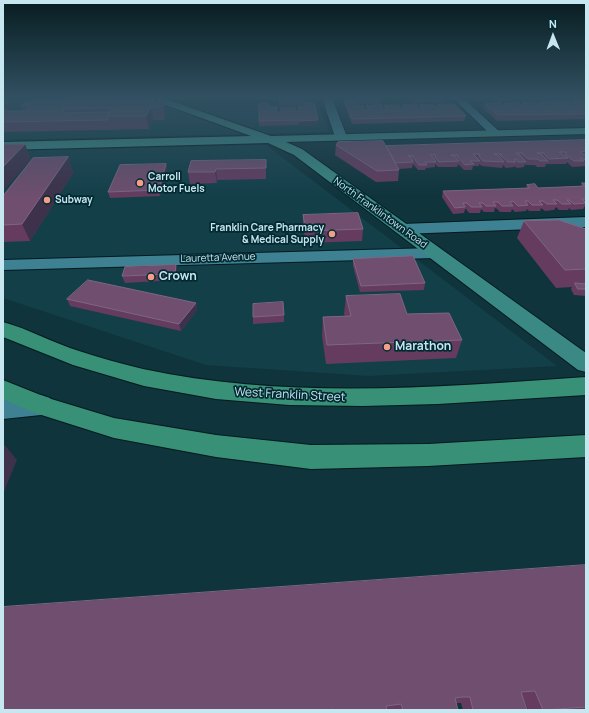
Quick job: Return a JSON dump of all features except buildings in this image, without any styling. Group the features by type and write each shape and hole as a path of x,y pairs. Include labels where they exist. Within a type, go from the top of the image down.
{"main road":[{"name":"North Franklintown Road","path":"248,131 270,139 298,152 586,364"},
{"path":"3,146 578,131"},
{"name":"West Franklin Street","path":"3,329 27,340 84,361 140,377 240,393 311,398 411,397 586,386"},
{"path":"3,389 41,405 114,428 216,446 311,457 428,455 586,446"}],"street":[{"path":"340,131 342,137"},
{"path":"402,229 586,222"},
{"name":"Lauretta Avenue","path":"3,266 434,253"},
{"path":"3,409 41,405"}],"shaded area":[{"path":"3,131 329,132 3,140"},
{"path":"266,145 557,366 369,376 206,365 3,298 3,151"}],"place":[{"name":"Carroll Motor Fuels","path":"140,183"},
{"name":"Subway","path":"47,200"},
{"name":"Franklin Care Pharmacy & Medical Supply","path":"332,234"},
{"name":"Crown","path":"151,277"},
{"name":"Marathon","path":"387,347"}]}
